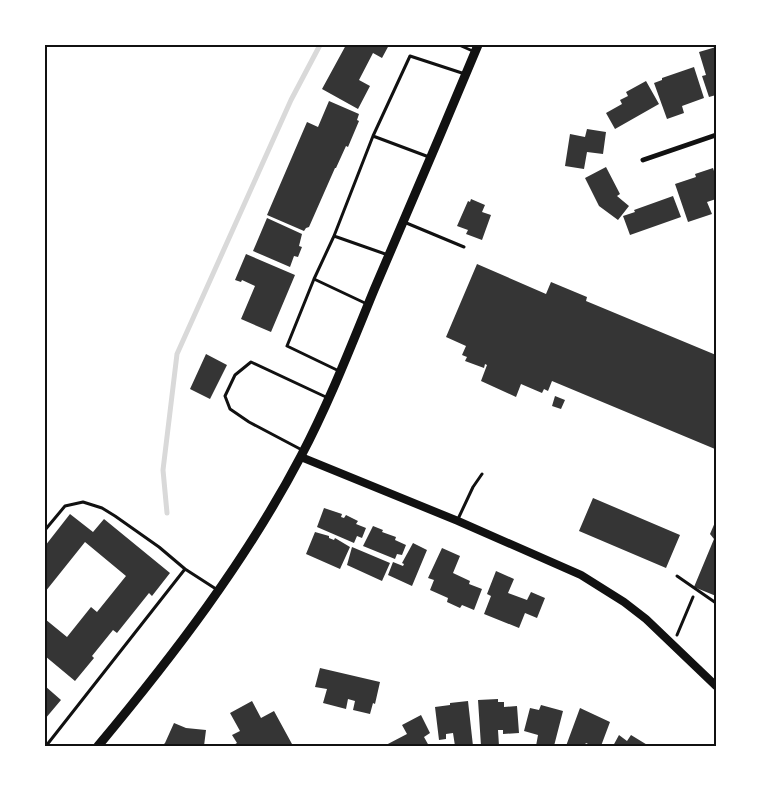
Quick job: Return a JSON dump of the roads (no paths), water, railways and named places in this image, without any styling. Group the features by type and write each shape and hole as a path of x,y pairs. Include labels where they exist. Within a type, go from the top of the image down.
{"main road":[{"path":"98,746 162,667 218,590 259,529 302,454 340,372 477,49"}],"street":[{"path":"643,160 716,135"},
{"path":"302,454 588,579 624,602 716,686"}],"lane":[{"path":"459,45 477,49"},
{"path":"340,372 288,346 373,136 410,56 466,74"},
{"path":"373,136 430,158"},
{"path":"403,222 464,247"},
{"path":"334,236 389,256"},
{"path":"314,279 368,305"},
{"path":"302,454 230,409 225,396 235,375 251,362 328,398"},
{"path":"458,521 470,492 482,474"},
{"path":"45,530 65,506 83,502 102,508 159,547 184,570 218,590"},
{"path":"46,746 184,570"},
{"path":"677,576 716,603"}],"waterway":[{"path":"167,513 163,470 177,354 291,100 320,45"}]}
